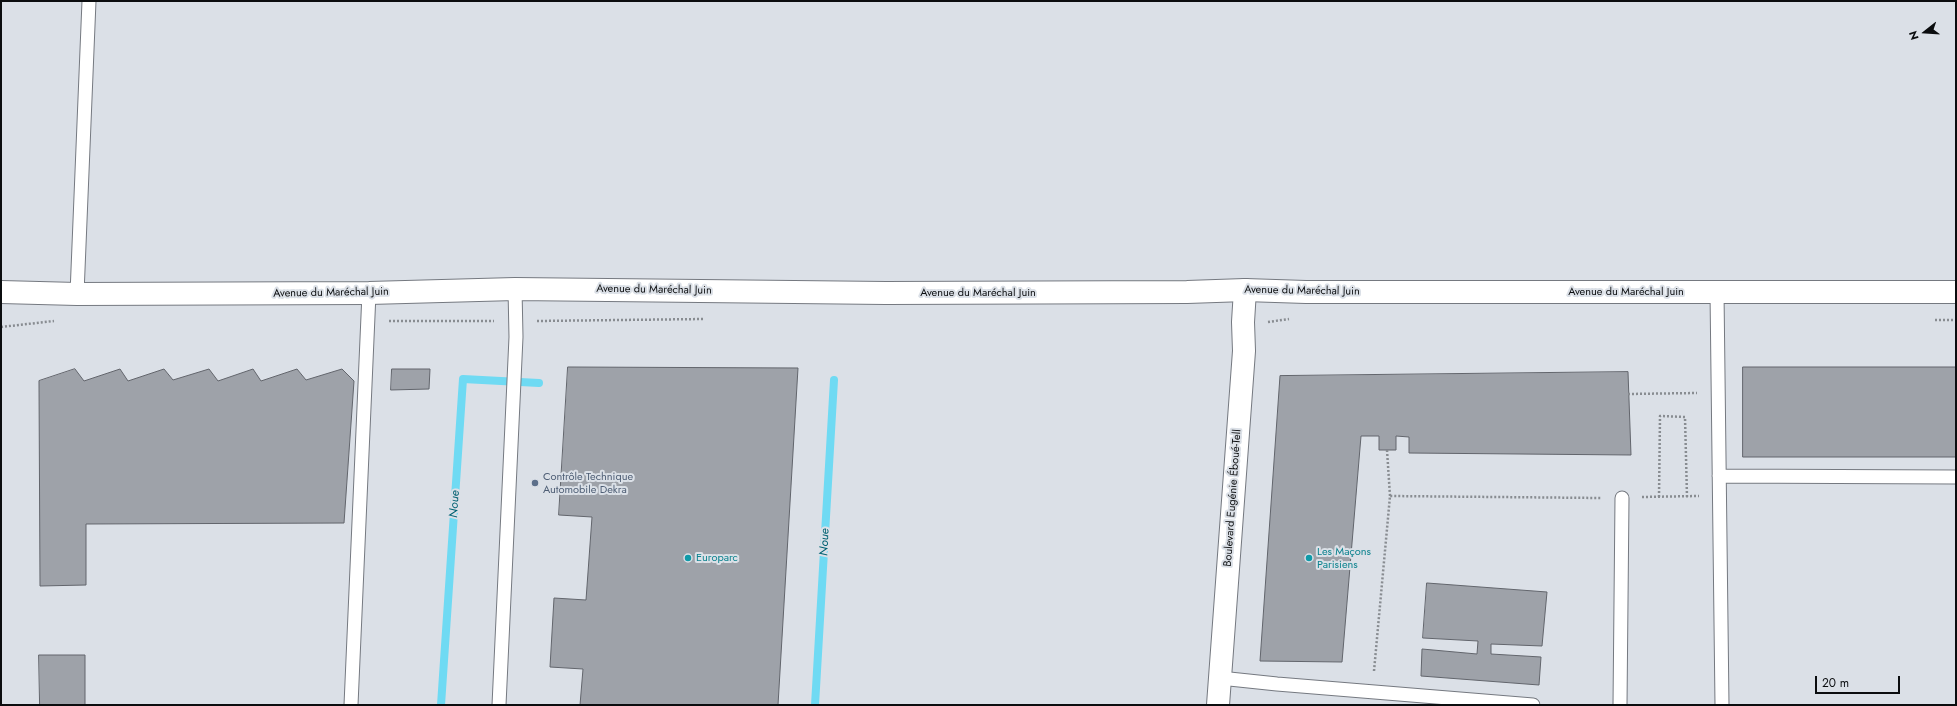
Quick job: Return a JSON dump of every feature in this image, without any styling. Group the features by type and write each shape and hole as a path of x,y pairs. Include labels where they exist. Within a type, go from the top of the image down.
{"street":[{"name":"Avenue du Maréchal Juin","path":"1,292 77,294 369,293 515,289 886,293 1188,292 1245,290 1956,292"},
{"name":"Boulevard Eugénie Éboué-Tell","path":"1218,705 1244,351 1243,322 1245,290"}],"lane":[{"path":"77,294 89,1"},
{"path":"499,705 516,321 515,289"},
{"path":"1717,292 1717,394 1722,705"},
{"path":"351,705 369,293"},
{"path":"1719,476 1956,477"},
{"path":"1620,705 1622,498"},
{"path":"1220,678 1533,705"}],"path":[{"path":"388,320 516,321 712,319"},
{"path":"1,327 62,320"},
{"path":"1628,394 1717,394"},
{"path":"1659,497 1660,416 1685,417 1687,497"},
{"path":"1372,692 1390,496 1387,450"},
{"path":"1390,496 1622,498 1719,496"}],"building":[{"name":"Europarc","path":"568,367 798,368 778,705 580,705 583,669 550,667 554,598 586,600 592,517 559,515"},
{"path":"1743,367 1956,367 1956,457 1743,457"},
{"path":"75,369 84,381 120,369 128,381 164,369 173,380 209,369 218,381 253,369 261,381 297,369 306,380 342,369 354,381 344,523 86,524 86,585 40,586 39,381"},
{"path":"392,369 430,369 429,389 391,390"},
{"name":"Les Maçons Parisiens","path":"1628,372 1631,455 1409,453 1409,437 1396,436 1396,450 1379,450 1379,436 1361,436 1342,662 1260,661 1280,376"},
{"path":"1427,583 1547,592 1542,646 1491,644 1491,654 1541,657 1539,685 1421,676 1422,649 1477,654 1478,641 1423,638"},
{"path":"39,655 85,655 85,705 40,705"}],"waterway":[{"name":"Noue","path":"441,705 463,379 539,383"},
{"name":"Noue","path":"815,705 834,380"}],"place":[{"name":"Contrôle Technique Automobile Dekra","path":"535,483"},
{"name":"Europarc","path":"688,558"},
{"name":"Les Maçons Parisiens","path":"1309,558"}]}
